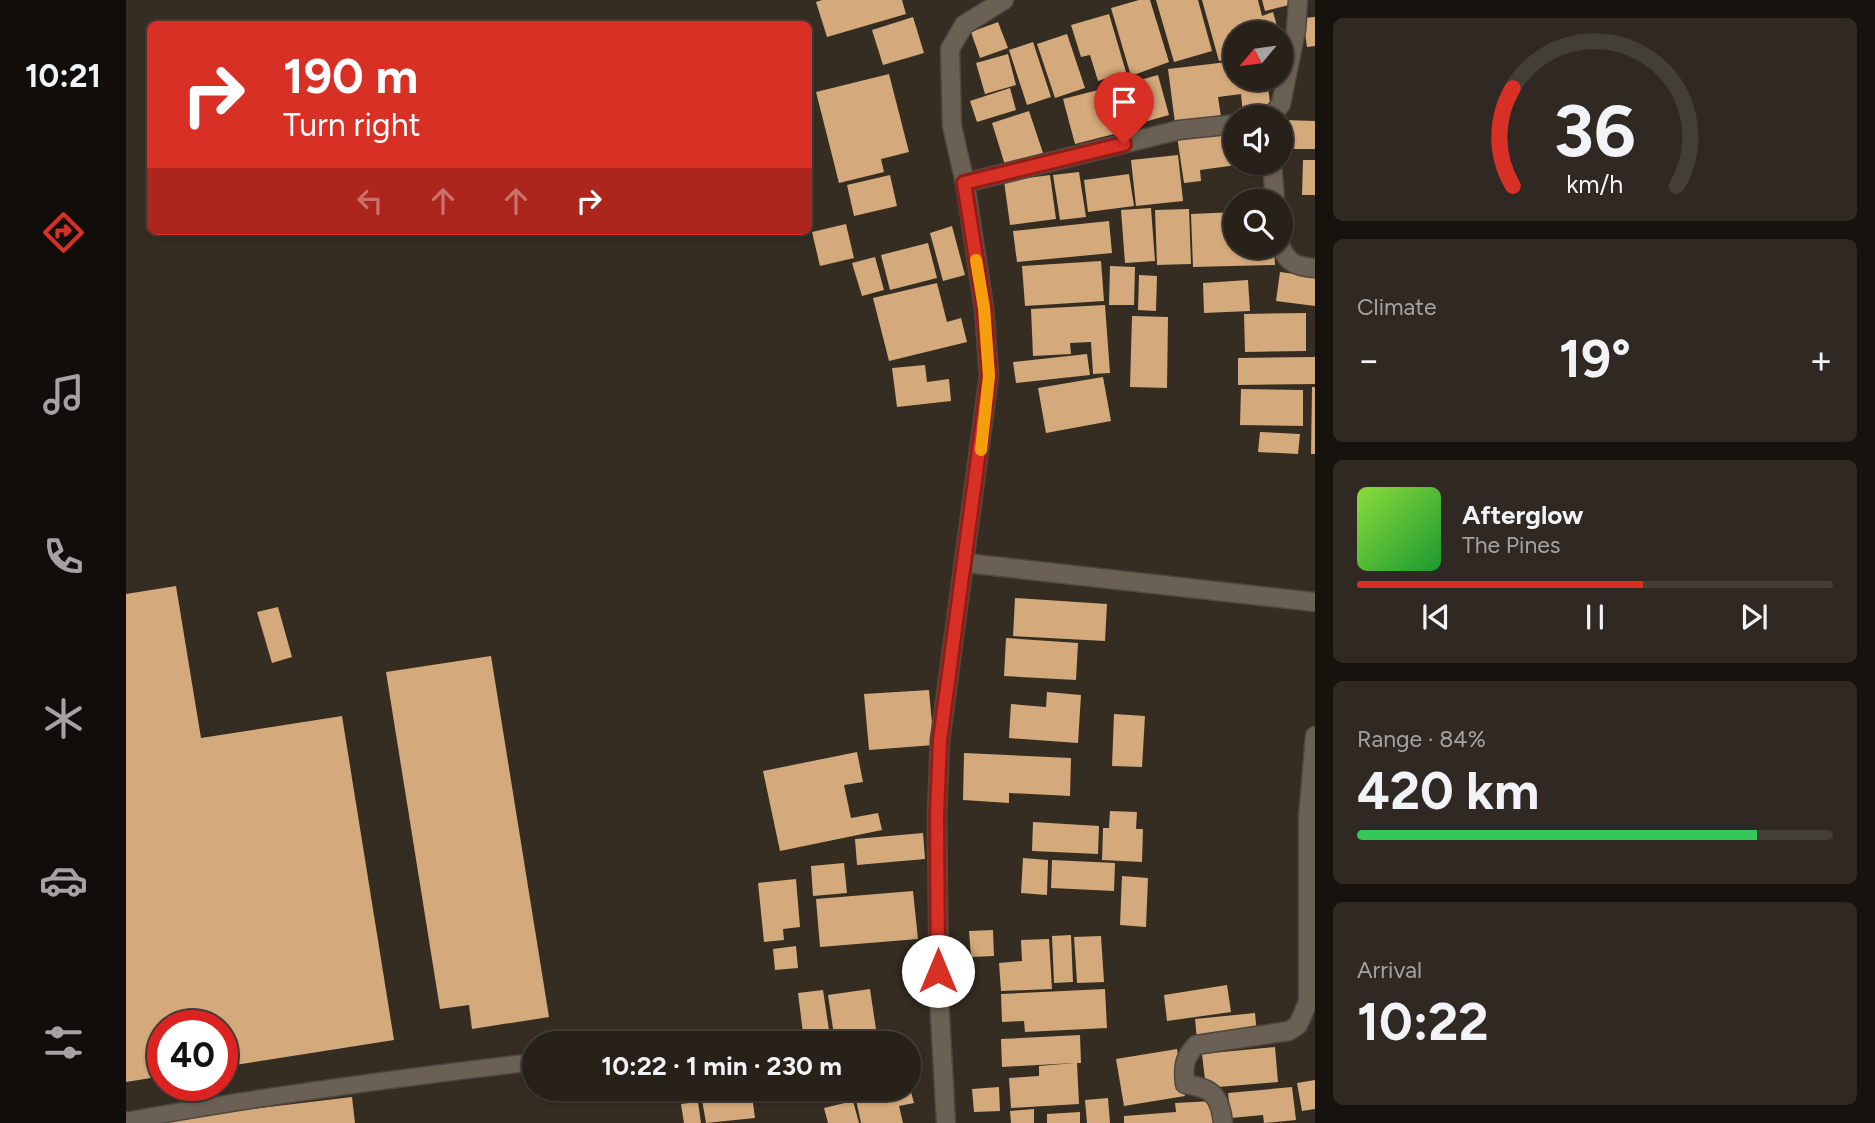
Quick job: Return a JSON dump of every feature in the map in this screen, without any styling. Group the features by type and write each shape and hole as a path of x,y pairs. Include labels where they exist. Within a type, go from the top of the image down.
{"street":[{"path":"947,1123 939,998 937,815 940,740 966,563 989,376 984,308 964,183 951,126 950,49 964,24 1004,0"},
{"path":"1280,105 1296,30 1298,0"},
{"path":"964,183 1179,131 1223,126"},
{"path":"1286,259 1295,264 1315,268"},
{"path":"966,563 1315,602"},
{"path":"1223,1123 1222,1107 1216,1095 1199,1086 1185,1084 1183,1066 1188,1054 1196,1045 1289,1031 1298,1025 1308,1002 1308,818 1315,736"}],"lane":[{"path":"126,1121 387,1079 522,1063"}],"building":[{"path":"902,0 906,14 827,37 816,2"},
{"path":"1139,0 1150,0 1169,62 1131,76 1111,8"},
{"path":"1156,0 1198,0 1212,51 1174,62"},
{"path":"1202,0 1258,0 1262,16 1273,12 1276,21 1223,21 1223,60 1219,61"},
{"path":"1262,0 1296,0 1297,3 1265,11"},
{"path":"1109,14 1126,72 1098,81 1090,55 1081,57 1071,25"},
{"path":"913,17 924,53 883,65 872,30"},
{"path":"1315,17 1315,46 1307,47 1303,18"},
{"path":"998,22 1008,48 980,58 971,32"},
{"path":"1067,34 1085,88 1055,98 1037,44"},
{"path":"1033,42 1051,97 1027,105 1009,50"},
{"path":"1008,54 1016,85 985,94 976,63"},
{"path":"1223,63 1223,91 1268,91 1270,105 1242,105 1241,94 1218,97 1221,117 1175,123 1168,69"},
{"path":"889,74 909,152 881,159 884,172 839,183 816,92"},
{"path":"1158,75 1169,115 1123,128 1111,88"},
{"path":"1010,88 1016,110 977,122 970,101"},
{"path":"1106,88 1118,133 1075,144 1063,99"},
{"path":"1029,111 1043,153 1005,165 992,123"},
{"path":"1293,120 1315,121 1315,149 1293,149"},
{"path":"1223,130 1223,167 1200,170 1201,181 1184,183 1177,136"},
{"path":"1178,155 1183,201 1136,206 1131,160"},
{"path":"1303,160 1315,160 1315,195 1302,195"},
{"path":"1079,172 1086,217 1060,220 1053,175"},
{"path":"1129,174 1134,206 1088,212 1084,180"},
{"path":"890,175 897,206 854,216 847,185"},
{"path":"1050,175 1056,219 1010,225 1004,181"},
{"path":"1151,208 1155,261 1125,263 1121,210"},
{"path":"1189,209 1191,264 1157,265 1155,210"},
{"path":"1223,213 1223,259 1275,259 1275,265 1193,267 1191,214"},
{"path":"1109,221 1112,253 1017,262 1013,231"},
{"path":"846,224 854,258 820,266 812,232"},
{"path":"952,226 965,275 943,281 930,233"},
{"path":"928,243 937,278 890,290 881,255"},
{"path":"875,257 884,290 862,296 852,263"},
{"path":"1101,261 1104,301 1025,306 1022,266"},
{"path":"1110,266 1135,267 1134,305 1109,305"},
{"path":"1280,272 1315,277 1315,306 1276,301"},
{"path":"1139,275 1157,276 1156,311 1138,310"},
{"path":"1248,280 1250,311 1204,313 1203,283"},
{"path":"937,283 947,322 961,318 967,342 889,361 873,298"},
{"path":"1105,305 1110,373 1093,374 1091,342 1070,343 1071,354 1033,356 1031,309"},
{"path":"1306,313 1306,351 1245,352 1244,314"},
{"path":"1132,316 1168,317 1167,388 1130,387"},
{"path":"1087,354 1090,375 1016,383 1013,362"},
{"path":"1315,357 1315,384 1238,385 1238,358"},
{"path":"925,365 927,382 949,379 951,401 897,407 892,368"},
{"path":"1103,377 1111,421 1046,433 1038,388"},
{"path":"1312,387 1315,387 1315,454 1311,454"},
{"path":"1241,389 1303,390 1303,426 1240,425"},
{"path":"1260,432 1300,434 1298,454 1258,452"},
{"path":"176,586 201,738 342,716 394,1040 238,1064 238,1010 147,1010 147,1079 126,1082 126,594"},
{"path":"1015,598 1107,604 1105,641 1013,636"},
{"path":"278,607 292,657 272,663 257,612"},
{"path":"1006,638 1078,643 1076,680 1004,676"},
{"path":"491,656 549,1017 472,1029 469,1005 440,1009 386,672"},
{"path":"929,690 934,745 869,750 864,694"},
{"path":"1047,692 1081,695 1078,743 1009,738 1011,704 1046,707"},
{"path":"1114,714 1145,716 1142,767 1112,766"},
{"path":"857,752 863,782 844,785 851,818 878,813 882,830 780,851 763,771"},
{"path":"964,753 1071,758 1070,796 1009,793 1009,803 963,800"},
{"path":"1110,811 1137,812 1136,829 1143,829 1142,862 1102,860 1103,828 1109,828"},
{"path":"1033,822 1099,826 1098,854 1032,851"},
{"path":"923,833 925,859 857,865 855,839"},
{"path":"1023,858 1048,860 1047,895 1021,893"},
{"path":"1052,860 1115,863 1114,891 1051,888"},
{"path":"844,863 847,893 813,896 811,866"},
{"path":"1122,876 1148,878 1146,927 1120,925"},
{"path":"796,879 800,927 783,929 784,940 764,942 758,883"},
{"path":"913,891 918,939 820,947 816,899"},
{"path":"993,930 994,956 971,957 969,931"},
{"path":"1071,935 1073,982 1054,983 1052,936"},
{"path":"1101,936 1104,982 1077,983 1074,937"},
{"path":"1049,939 1052,989 1001,991 999,963 1022,961 1021,940"},
{"path":"796,946 798,968 775,970 773,949"},
{"path":"1227,985 1231,1012 1167,1021 1164,995"},
{"path":"870,989 876,1031 833,1031 828,995"},
{"path":"1105,989 1107,1028 1025,1032 1024,1021 1002,1022 1001,994"},
{"path":"823,990 829,1031 803,1031 798,993"},
{"path":"1255,1013 1257,1034 1197,1040 1195,1019"},
{"path":"1080,1035 1081,1063 1077,1063 1079,1104 1011,1108 1009,1078 1039,1076 1039,1066 1074,1063 1002,1067 1001,1039"},
{"path":"1275,1047 1278,1082 1206,1088 1202,1054"},
{"path":"1177,1049 1185,1096 1124,1106 1116,1059"},
{"path":"1315,1080 1315,1109 1302,1111 1297,1083"},
{"path":"999,1087 1000,1111 974,1112 972,1089"},
{"path":"1292,1087 1296,1120 1264,1123 1263,1115 1231,1118 1228,1093"},
{"path":"352,1097 355,1123 168,1123 168,1119"},
{"path":"1108,1098 1110,1123 1087,1123 1085,1100"},
{"path":"702,1101 753,1101 755,1118 706,1123"},
{"path":"853,1101 859,1123 828,1123 824,1108"},
{"path":"856,1101 913,1101 899,1106 903,1123 861,1123"},
{"path":"1213,1101 1215,1123 1124,1123 1124,1116 1176,1112 1175,1103"},
{"path":"698,1102 701,1123 684,1123 681,1104"},
{"path":"1034,1109 1034,1123 1011,1123 1010,1111"},
{"path":"1080,1112 1080,1123 1047,1123 1047,1114"}],"slow traffic":[{"path":"976,260 984,308 989,376 981,450"}],"route":[{"path":"938,971 937,815 940,740 989,376 984,308 964,183 1124,144"}]}
